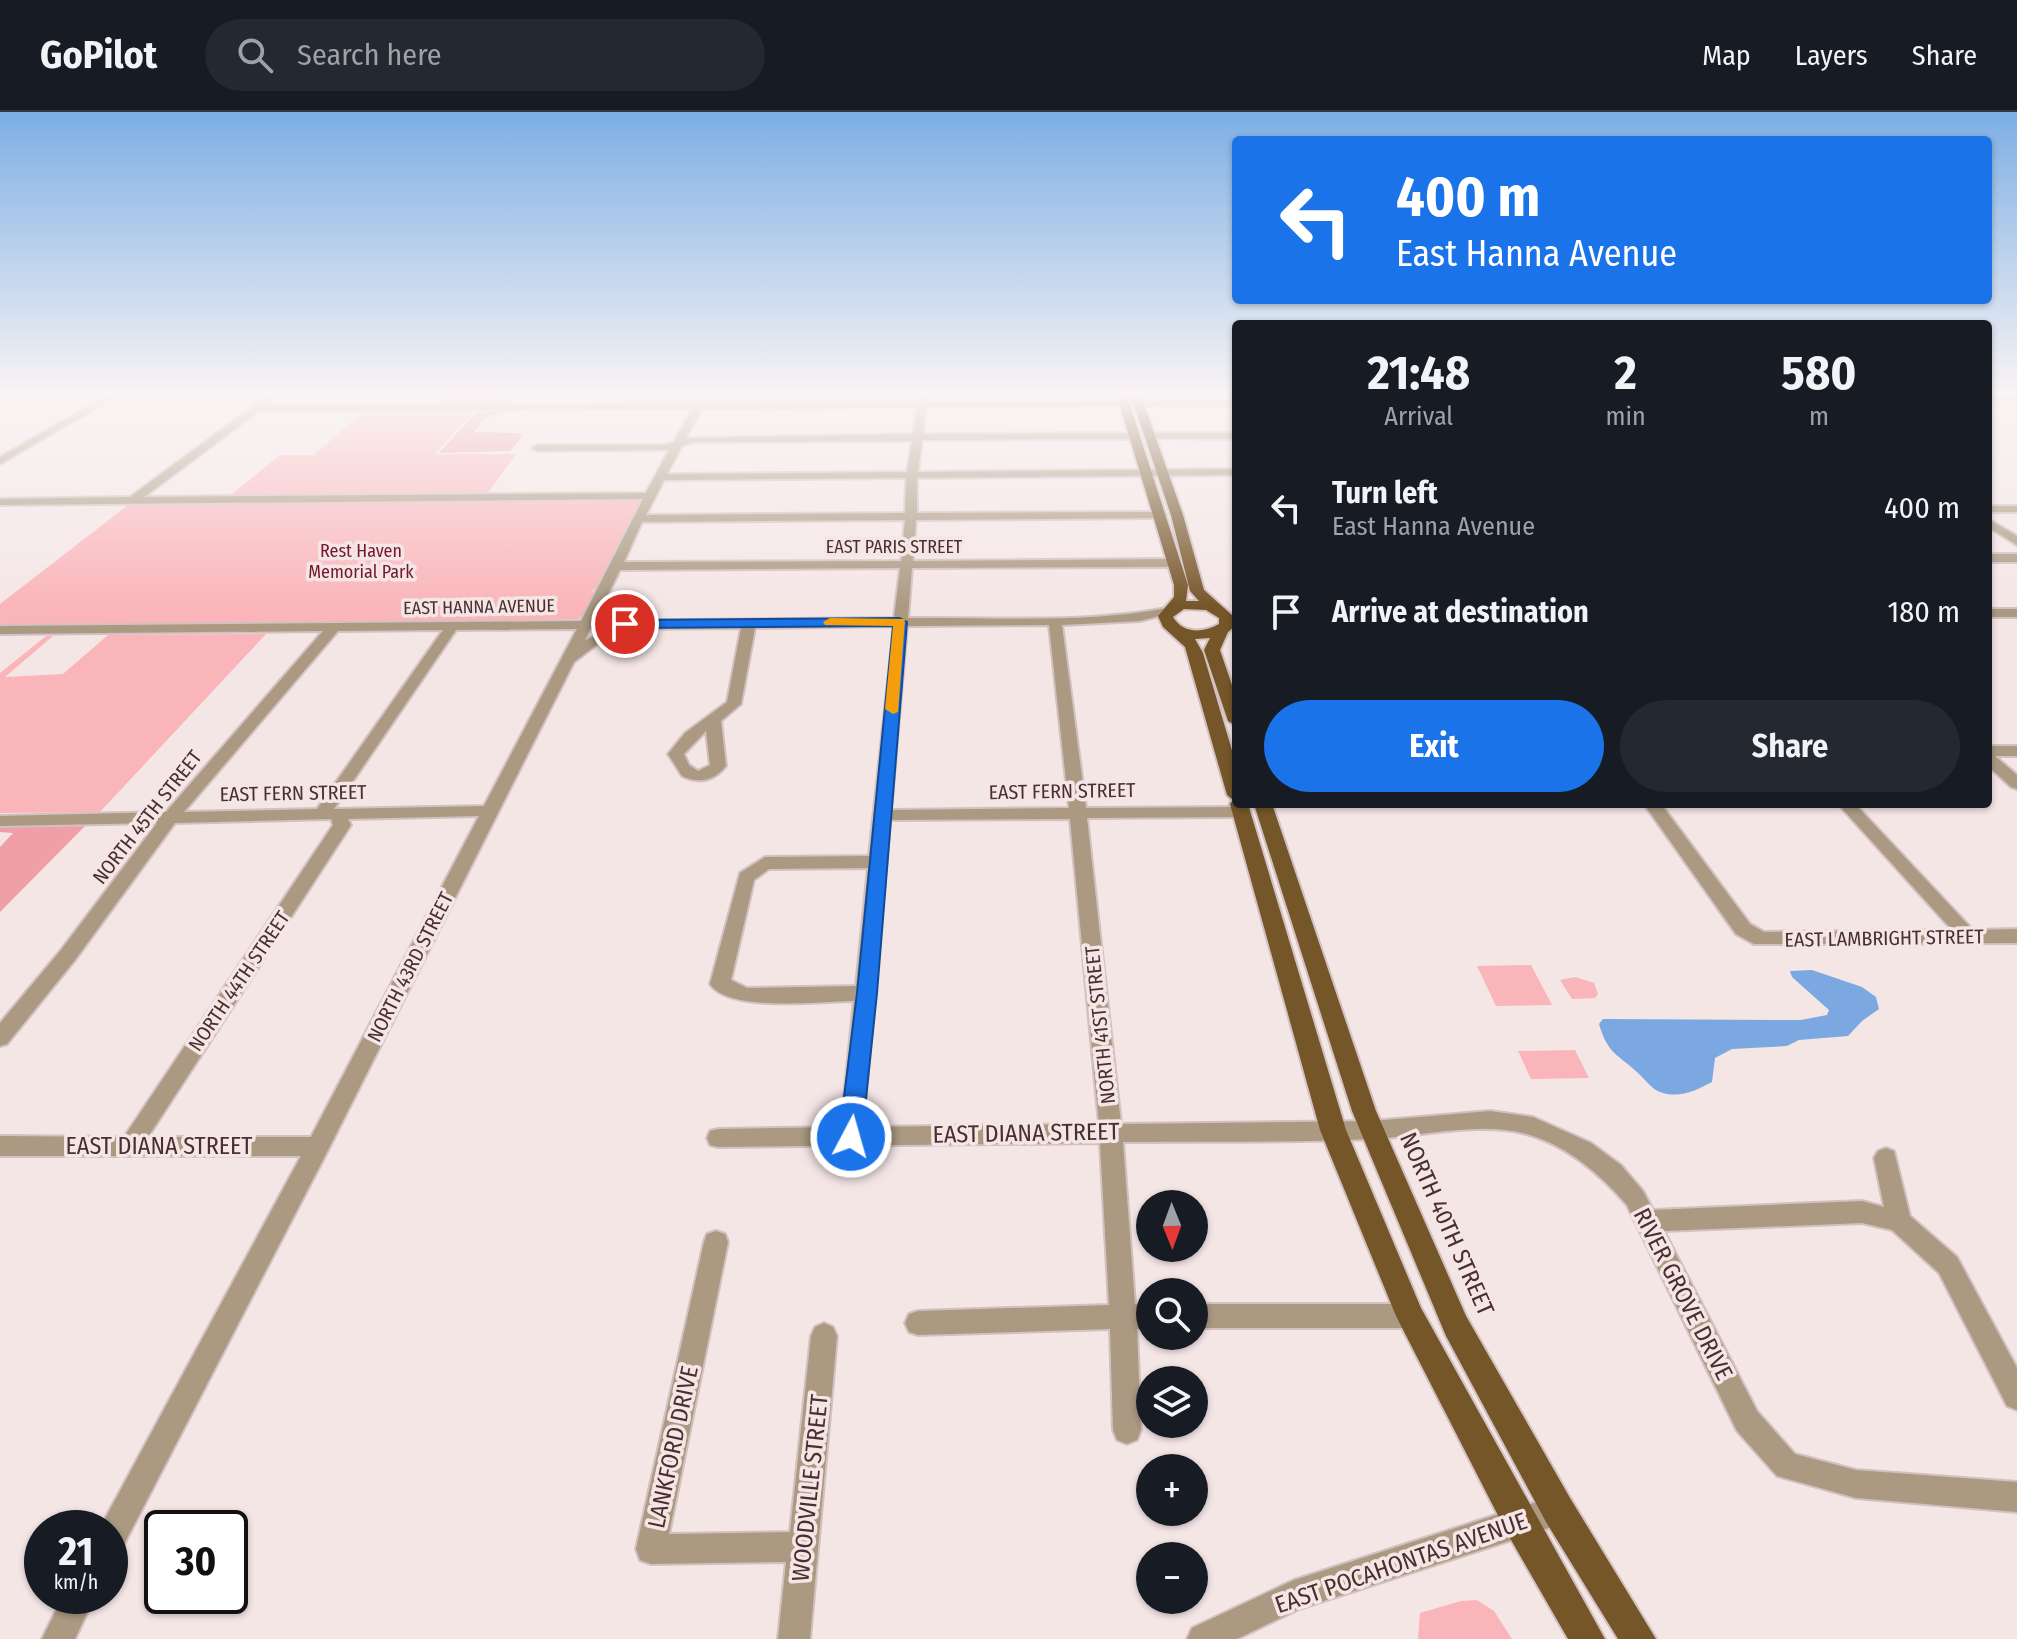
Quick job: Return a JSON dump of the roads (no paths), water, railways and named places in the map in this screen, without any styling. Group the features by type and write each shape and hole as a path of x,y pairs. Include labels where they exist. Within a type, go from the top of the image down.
{"main road":[{"path":"1150,464 1197,591 1226,619"},
{"path":"1154,464 1160,515 1182,591 1171,618"},
{"path":"1171,618 1192,604 1226,619"},
{"path":"1171,618 1198,635 1226,619"},
{"name":"NORTH 40TH STREET","path":"1171,618 1192,645 1232,770"},
{"path":"1226,619 1212,650 1230,687"},
{"path":"1217,730 1228,738 1232,746"},
{"name":"NORTH 40TH STREET","path":"1246,808 1333,1130 1410,1316 1519,1521 1587,1639"},
{"name":"NORTH 40TH STREET","path":"1247,808 1372,1130 1456,1326 1558,1510 1638,1639"}],"street":[{"path":"132,501 181,464"},
{"name":"NORTH 43RD STREET","path":"125,1510 318,1147 666,464"},
{"path":"851,1137 884,815 913,464"},
{"path":"660,477 1232,472"},
{"path":"2,503 650,496"},
{"path":"1992,509 2017,509"},
{"path":"638,519 1160,515"},
{"path":"1992,525 2017,541"},
{"path":"1992,558 2017,558"},
{"name":"EAST PARIS STREET","path":"616,566 1172,563"},
{"path":"1992,613 2017,613"},
{"name":"EAST HANNA AVENUE","path":"0,630 1171,618"},
{"name":"NORTH 41ST STREET","path":"1055,621 1079,813 1110,1131 1136,1309"},
{"path":"713,721 734,704 749,623"},
{"path":"564,664 594,640 655,624"},
{"name":"NORTH 44TH STREET","path":"130,1146 342,825 330,814 453,625"},
{"name":"NORTH 45TH STREET","path":"0,1038 77,944 170,818 334,627"},
{"path":"1992,751 2017,751"},
{"path":"1992,762 2017,784"},
{"name":"EAST FERN STREET","path":"884,815 1079,813 1232,805"},
{"name":"EAST LAMBRIGHT STREET","path":"1655,808 1743,929 1752,936 1761,939 2017,936"},
{"path":"1850,808 1968,936"},
{"name":"EAST FERN STREET","path":"0,821 491,811"},
{"path":"867,993 745,995 720,984 746,877 765,863 878,862"},
{"name":"RIVER GROVE DRIVE","path":"1333,1130 1372,1130 1490,1120 1533,1126 1583,1150 1613,1172 1648,1221 1747,1421 1787,1466 1856,1484 2017,1497"},
{"name":"EAST DIANA STREET","path":"718,1138 1333,1130"},
{"name":"EAST DIANA STREET","path":"0,1146 318,1147"},
{"path":"1886,1158 1899,1221"},
{"path":"1648,1221 1862,1212 1899,1221 1948,1265 2017,1396"},
{"name":"LANKFORD DRIVE","path":"716,1242 651,1549 804,1547"},
{"path":"918,1323 1136,1316"},
{"path":"1208,1316 1410,1316"},
{"name":"NORTH 41ST STREET","path":"1127,1430 1136,1327"},
{"name":"WOODVILLE STREET","path":"794,1639 824,1336"},
{"name":"EAST POCAHONTAS AVENUE","path":"1203,1639 1294,1595 1558,1510"},
{"path":"58,1639 71,1614"}],"water":[{"path":"1812,970 1862,987 1876,997 1879,1009 1848,1036 1799,1040 1787,1046 1732,1049 1715,1058 1712,1082 1689,1092 1676,1095 1659,1092 1614,1053 1599,1024 1603,1019 1801,1020 1827,1015 1829,1010 1792,977 1790,971"}],"park label":[{"name":"Rest Haven Memorial Park","path":"361,561"}]}
